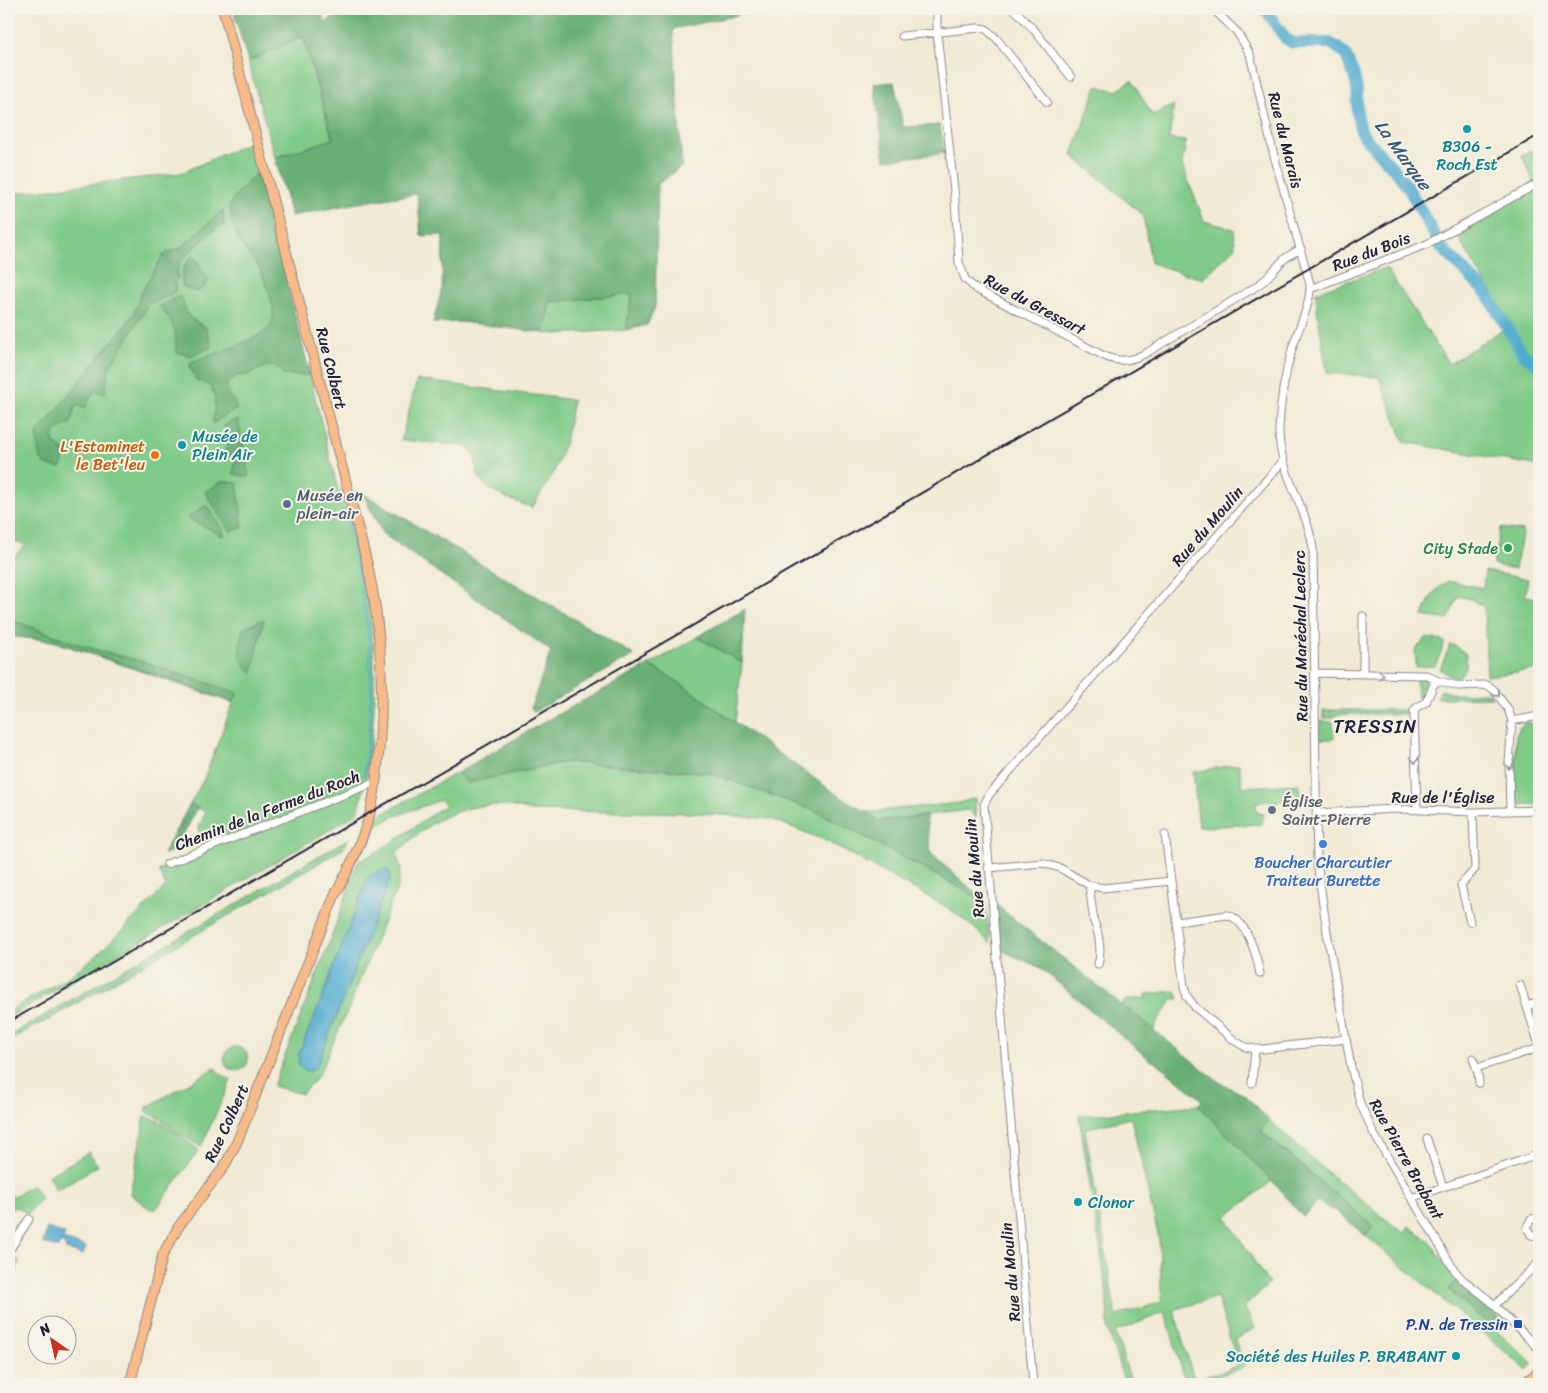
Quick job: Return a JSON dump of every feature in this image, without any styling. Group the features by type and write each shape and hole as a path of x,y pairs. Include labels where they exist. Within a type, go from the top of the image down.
{"main road":[{"name":"Rue Colbert","path":"130,1384 163,1254 179,1226 224,1167 237,1142 334,896 364,813 373,783 380,739 382,662 379,628 370,577 223,9"},
{"path":"1524,1384 1539,1371"}],"street":[{"name":"Rue du Gressart","path":"937,9 937,33 955,200 959,262 965,279 976,289 1106,357 1125,361 1148,352 1257,286 1266,280 1284,257 1301,249"},
{"path":"1014,9 1035,31 1071,77"},
{"name":"Rue du Marais","path":"1213,9 1237,32 1250,54 1273,152 1309,278 1310,289"},
{"path":"902,36 979,28 989,31 1048,102"},
{"name":"Rue du Bois","path":"1310,289 1428,243 1539,183"},
{"name":"Rue du Maréchal Leclerc","path":"1310,289 1291,352 1279,429 1283,461 1313,542 1316,813"},
{"name":"Rue du Moulin","path":"1033,1384 983,813 986,798 1283,461"},
{"path":"1363,616 1363,674"},
{"path":"1315,673 1426,675 1458,686 1483,684 1490,686 1508,709 1512,721 1509,763 1510,811"},
{"path":"1417,809 1414,711 1426,702 1436,680"},
{"path":"1512,721 1539,716"},
{"name":"Chemin de la Ferme du Roch","path":"167,864 373,783"},
{"name":"Rue de l'Église","path":"1316,813 1417,809 1473,812 1539,810"},
{"path":"1470,922 1461,885 1475,869 1473,812"},
{"name":"Rue Pierre Brabant","path":"1316,813 1317,862 1321,897 1352,1075 1362,1109 1411,1198 1457,1273 1495,1305 1539,1349"},
{"path":"1165,835 1184,987 1189,1000 1198,1011 1235,1041 1255,1049 1346,1039"},
{"path":"988,868 1042,863 1060,868 1089,885 1107,888 1170,881"},
{"path":"1089,885 1094,922 1097,927 1100,957 1098,964"},
{"path":"1176,922 1227,915 1234,917 1254,946 1260,974"},
{"path":"1476,1068 1539,1046 1520,985"},
{"path":"1527,1006 1539,1002"},
{"path":"1252,1083 1255,1049"},
{"path":"1473,1058 1479,1082"},
{"path":"1427,1139 1443,1187"},
{"path":"1411,1198 1539,1153"},
{"path":"1539,1218 1531,1219 1527,1227 1531,1235 1539,1236"},
{"path":"9,1251 29,1219"},
{"path":"1495,1305 1539,1262"}],"green space":[{"path":"245,9 319,9 326,23 340,9 754,9 734,16 673,29 682,166 658,184 655,307 647,325 626,330 632,294 550,302 544,333 462,322 433,323 442,288 443,235 421,236 417,194 291,216 275,158 333,139 303,37 248,61 234,14"},
{"path":"303,36 333,140 275,158 248,61"},
{"path":"1132,80 1152,115 1174,105 1169,139 1186,141 1182,165 1204,221 1234,229 1235,248 1202,279 1151,263 1143,215 1072,155 1097,86 1117,91"},
{"path":"894,82 903,127 940,125 944,153 885,160 874,84"},
{"path":"252,141 338,490 343,493 357,547 368,601 374,654 374,708 369,761 358,813 9,1017 9,1011 70,976 98,954 166,886 159,873 160,869 207,851 198,829 206,812 190,804 204,779 233,703 53,641 9,636 9,562 26,544 9,541 9,194 181,173"},
{"path":"1539,146 1539,466 1404,442 1379,377 1327,373 1316,292 1386,268 1449,364 1510,325 1457,235 1534,182 1522,156"},
{"path":"259,171 310,375 283,375 279,367 266,366 247,375 236,376 226,386 237,409 213,423 215,403 213,391 210,386 197,381 189,368 191,362 252,339 268,328 272,322 273,307 265,280 238,239 230,212 230,204 233,199"},
{"path":"223,210 224,226 219,226 187,254 178,265 177,280 166,253 180,248"},
{"path":"164,254 176,286 175,291 149,304 109,368 105,393 94,391 86,407 75,406 71,423 60,428 53,435 53,442 65,452 61,468 45,465 39,456 37,434 134,314 142,291"},
{"path":"193,255 209,280 203,288 196,292 182,286 183,269"},
{"path":"632,294 626,330 544,333 550,302"},
{"path":"180,296 189,317 206,328 212,347 190,356 176,352 174,327 159,306"},
{"path":"417,380 573,400 565,443 554,472 532,508 504,497 484,485 478,475 473,454 467,446 401,440"},
{"path":"238,420 249,477 233,474 236,457 225,455 228,436 224,426"},
{"path":"223,481 237,483 243,528 230,531 205,492"},
{"path":"362,493 634,655 534,712 531,707 551,651 383,534"},
{"path":"206,505 222,528 225,537 187,518"},
{"name":"City Stade","path":"1500,528 1523,531 1515,569 1493,565"},
{"path":"1485,571 1528,579 1525,596 1539,599 1539,669 1487,676 1484,607 1470,599 1458,596 1448,620 1423,616 1432,596 1443,584 1448,581 1483,588"},
{"path":"745,609 742,663 697,637"},
{"path":"264,619 252,673 242,661 239,652 243,628"},
{"path":"15,621 83,646 144,662 238,693 233,702 53,641 9,636 9,626"},
{"path":"697,637 742,663 735,722 677,681 649,665"},
{"path":"1426,638 1442,640 1445,643 1435,666 1416,667 1415,650"},
{"path":"1450,645 1454,645 1466,654 1466,667 1458,679 1440,669"},
{"path":"649,665 677,681 839,796 867,812 878,821 926,816 931,854 975,892 984,894 985,901 816,811 710,773 566,762 467,783 457,773 542,723"},
{"path":"1416,678 1425,678 1427,684 1422,697 1417,697"},
{"path":"1441,690 1455,694 1489,693 1492,697 1437,698"},
{"path":"1323,710 1406,710 1406,714 1339,714 1331,718 1323,718"},
{"path":"1320,721 1333,722 1334,739 1319,739"},
{"path":"1527,721 1539,730 1539,805 1521,804 1515,799 1516,735 1520,727"},
{"path":"566,762 710,773 816,811 985,901 990,943 947,907 824,840 771,819 697,813 531,811 493,805 468,808 433,823 396,853 401,868 398,886 348,1010 318,1076 302,1094 273,1086 327,949 358,862 392,842 445,805 441,800 395,816 369,829 372,819 457,773 467,783"},
{"path":"1239,764 1243,787 1300,784 1302,802 1289,802 1288,806 1284,807 1284,801 1256,802 1256,812 1264,814 1262,824 1199,827 1193,772"},
{"path":"975,798 976,818 969,810 878,821 867,812 959,803"},
{"path":"190,804 198,808 174,851 163,854"},
{"path":"348,839 343,849 9,1041 9,1036"},
{"path":"995,904 1219,1082 1246,1096 1269,1120 1260,1131 1373,1226 1366,1236 1336,1211 1327,1208 1318,1201 1303,1217 1272,1181 1198,1105 1202,1100 1156,1062 1151,1061 1039,967 1001,950"},
{"path":"1176,991 1179,999 1173,999 1155,1025 1154,1030 1123,1004 1125,1000 1146,998 1146,994"},
{"path":"236,1047 245,1050 248,1059 245,1068 236,1071 227,1068 224,1059 227,1050"},
{"path":"215,1068 219,1073 231,1080 201,1147 178,1133 156,1116 146,1112 147,1107"},
{"path":"1198,1105 1272,1181 1226,1217 1269,1284 1244,1307 1255,1328 1235,1340 1245,1367 1196,1384 1186,1384 1165,1312 1115,1332 1132,1384 1125,1384 1108,1330 1106,1286 1079,1116","holes":["1131,1118 1159,1239 1162,1302 1116,1316 1085,1129","1217,1297 1238,1365 1219,1373 1194,1379 1174,1310"]},
{"path":"145,1116 159,1121 199,1150 156,1209 150,1209 130,1194"},
{"path":"1269,1120 1335,1178 1404,1233 1409,1226 1428,1239 1457,1281 1448,1289 1533,1363 1527,1370 1366,1236 1373,1226 1260,1130"},
{"path":"89,1152 98,1166 56,1190 48,1176"},
{"path":"33,1185 41,1198 28,1214 17,1207 9,1209 9,1191 12,1197"},
{"path":"12,1257 19,1260 9,1305 9,1264"},
{"path":"1457,1281 1503,1321 1495,1330 1448,1289"}],"water":[{"path":"382,869 389,871 390,879 317,1066 311,1071 305,1071 298,1065 299,1053 367,879"},
{"path":"47,1228 65,1234 63,1240 86,1247 83,1255 65,1249 66,1245 60,1243 58,1248 43,1243"}],"waterway":[{"name":"La Marque","path":"1265,9 1285,38 1293,43 1330,43 1345,54 1354,75 1359,125 1363,135 1399,175 1441,247 1487,294 1523,354 1539,365"},
{"path":"347,520 363,595 370,652 370,710 364,775"}],"railway":[{"path":"9,1022 1539,135"}],"place":[{"name":"B306 - Roch Est","path":"1467,129"},
{"name":"Musée de Plein Air","path":"182,445"},
{"name":"L'Estaminet le Bet'leu","path":"155,455"},
{"name":"Musée en plein-air","path":"287,504"},
{"name":"City Stade","path":"1508,548"},
{"name":"Église Saint-Pierre","path":"1272,810"},
{"name":"Boucher Charcutier Traiteur Burette","path":"1323,844"},
{"name":"Clonor","path":"1078,1202"},
{"name":"P.N. de Tressin","path":"1518,1324"},
{"name":"Société des Huiles P. BRABANT","path":"1456,1356"}],"district":[{"name":"TRESSIN","path":"1375,726"}]}
